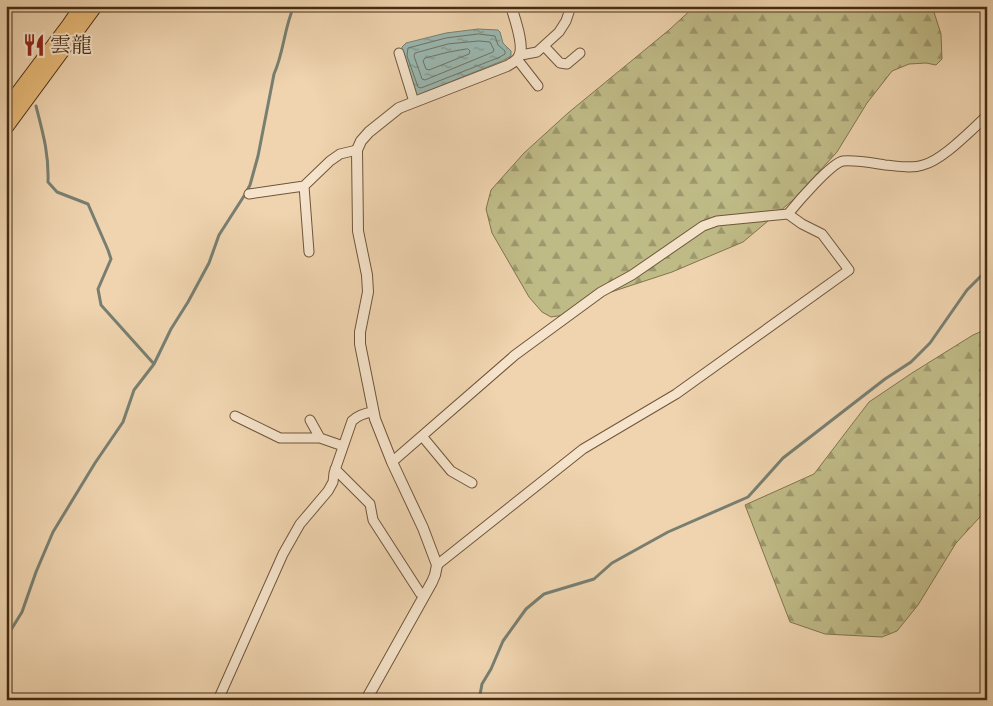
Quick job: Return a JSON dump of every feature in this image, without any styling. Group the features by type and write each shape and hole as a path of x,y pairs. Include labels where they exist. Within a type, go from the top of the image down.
{"highway":[{"path":"6,109 82,6"},
{"path":"6,127 95,6"}],"street":[{"path":"366,700 424,596 435,575 437,565 424,528 392,462 373,412 360,344 360,332 368,292 367,275 358,231 357,150 361,141 369,132 399,108 515,62 519,57 521,46 511,6"},
{"path":"519,57 537,52 559,32 566,21 571,6"},
{"path":"544,46 560,63 567,64 580,53"},
{"path":"399,53 414,102"},
{"path":"519,57 538,86"},
{"path":"788,214 830,169 841,161 908,167 922,165 933,161 987,116"},
{"path":"249,194 304,186 340,154 357,150"},
{"path":"304,186 309,252"},
{"path":"392,462 515,355 601,292 632,275 703,226 717,221 788,214 802,224 822,234 849,270 676,394 583,449 437,565"},
{"path":"218,700 283,554 300,524 328,491 333,482 335,469 352,421 356,417 373,412"},
{"path":"235,416 280,438 320,438 343,446"},
{"path":"310,420 320,438"},
{"path":"422,436 451,471 472,484"},
{"path":"335,469 370,504 373,520 420,593 424,596"}],"green space":[{"path":"695,6 932,6 941,34 942,59 936,65 926,63 909,64 892,71 867,103 837,152 793,200 743,242 672,272 605,294 564,315 551,317 542,312 529,297 492,233 486,209 491,190 524,153 568,113 669,30"},
{"path":"987,329 987,512 956,543 918,605 897,631 882,637 825,634 790,622 745,505 814,474 869,402 973,335"}],"water":[{"path":"478,29 498,30 503,43 511,51 511,56 415,96 402,56 402,47 406,43 446,33"}],"waterway":[{"path":"6,638 22,612 53,532 95,463 123,422 134,390 154,364 171,329 209,263 219,235 250,185 258,156 274,74 294,6"},
{"path":"36,106 46,153 48,182 57,192 88,204 111,259 98,289 101,305 154,364"},
{"path":"479,700 482,684 491,669 503,641 526,609 544,594 594,579 612,563 668,532 748,497 783,458 885,379 911,362 930,343 967,290 987,270"}],"place":[{"name":"雲龍","path":"34,45"}]}
